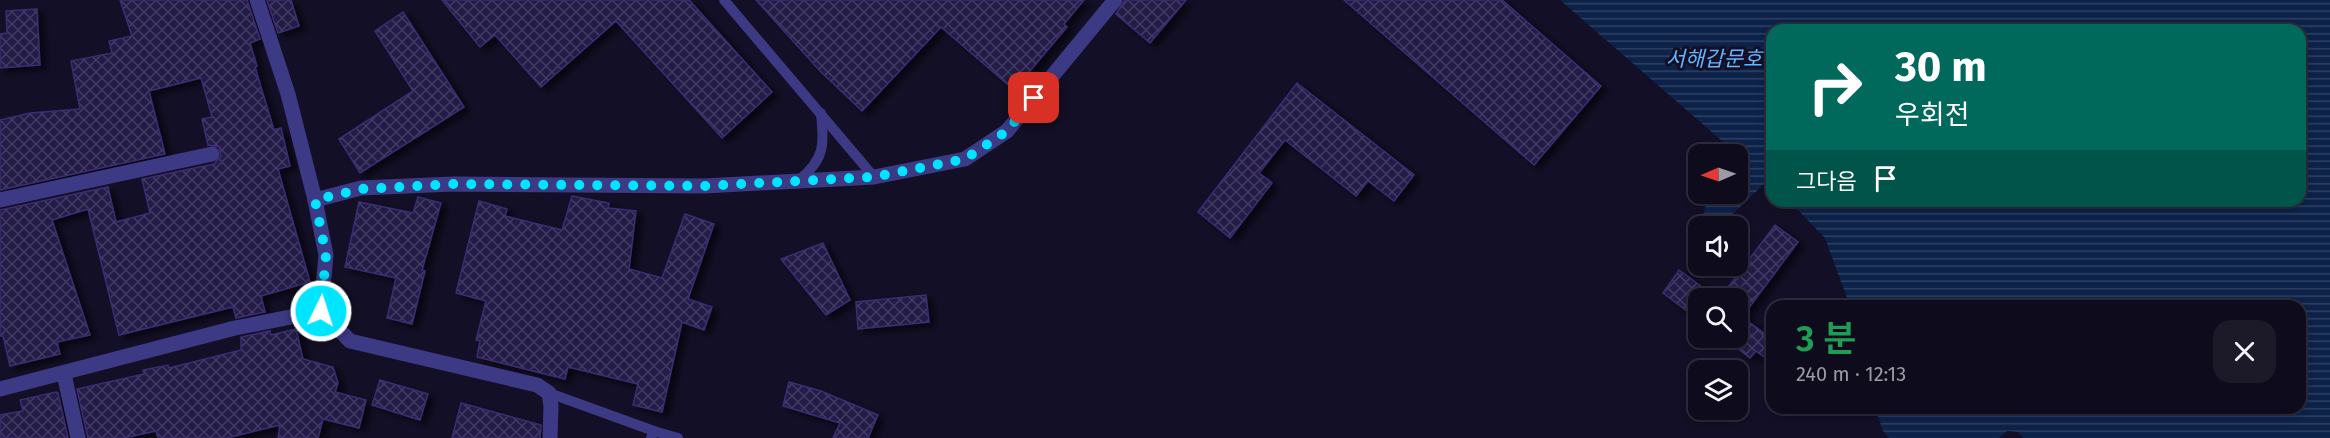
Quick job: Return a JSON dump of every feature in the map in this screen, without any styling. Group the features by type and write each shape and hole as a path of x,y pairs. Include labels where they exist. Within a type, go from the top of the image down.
{"street":[{"path":"257,0 288,94 315,200 326,255 321,311"},
{"path":"315,200 361,189 453,184 620,187 874,177 965,159 1007,131 1115,0"},
{"path":"0,200 212,154"},
{"path":"0,389 235,328 321,311"},
{"path":"321,311 350,340 537,385 549,393 550,438"},
{"path":"64,374 78,438"}],"lane":[{"path":"724,0 874,177"},
{"path":"798,181 815,168 824,145 821,113"},
{"path":"549,393 653,434 678,438"}],"water":[{"name":"서해갑문호","path":"1560,0 2330,0 2330,438 2024,438 2018,432 2007,431 1999,438 1889,438 1883,431 1877,414 2306,414 2306,300 1848,300 1825,238 1795,207 2306,207 2306,24 1766,24 1766,185 1748,199 1748,144 1726,144"},
{"name":"서해갑문호","path":"1743,204 1730,216 1704,216 1706,205"}],"building":[{"path":"120,0 247,0 260,39 250,43 257,66 255,67 274,130 281,128 290,166 278,169 310,282 261,296 265,312 236,318 233,307 119,335 88,209 52,220 90,335 57,342 60,354 10,366 3,336 0,336 0,210 108,187 116,222 150,213 142,179 214,164 221,156 219,147 208,145 202,119 212,117 201,78 149,91 165,154 0,190 0,120 30,113 80,109 71,61 112,53 109,41 132,36"},
{"path":"267,0 291,0 299,26 278,33"},
{"path":"442,0 689,0 772,92 722,138 616,21 541,87 495,35 480,47"},
{"path":"756,0 1084,0 1064,24 1067,27 1014,90 941,27 862,111 820,71"},
{"path":"1125,0 1186,0 1150,43 1116,14"},
{"path":"1344,0 1502,0 1601,86 1534,165"},
{"path":"37,9 40,65 0,68 0,34 7,33 6,11"},
{"path":"403,12 464,107 360,173 339,139 413,91 375,31"},
{"path":"1297,83 1414,175 1394,201 1368,181 1356,196 1285,140 1259,173 1272,183 1230,238 1198,212"},
{"path":"572,196 609,203 608,208 636,211 629,269 662,278 685,214 714,224 688,299 712,307 704,330 682,322 662,412 633,405 638,384 568,367 565,379 477,357 480,341 476,340 486,301 456,293 479,201 507,209 505,216 562,230"},
{"path":"418,197 441,203 422,270 425,271 412,324 387,318 396,278 345,267 359,202 413,213"},
{"path":"1775,225 1798,242 1748,309 1748,288 1728,288 1737,276 1748,276 1748,261"},
{"path":"823,243 850,300 826,315 781,259"},
{"path":"1679,270 1703,288 1688,288 1688,312 1663,293"},
{"path":"926,295 929,322 858,329 856,302"},
{"path":"1748,321 1766,335 1766,358 1756,351 1750,358 1737,348 1748,348"},
{"path":"296,329 303,359 333,367 338,383 335,392 366,400 359,428 323,419 318,438 278,438 280,425 227,438 158,438 156,431 124,438 88,438 77,389 144,374 143,370 168,365 169,368 241,350 241,337 270,331 271,335"},
{"path":"380,380 428,394 420,420 372,405"},
{"path":"789,382 821,391 878,415 868,438 833,438 840,423 783,406"},
{"path":"56,392 68,438 0,438 0,415 23,411 20,400"},
{"path":"461,403 541,425 540,438 452,438"}],"route":[{"path":"321,311 326,255 315,200 361,189 453,184 704,186 874,177 914,171 965,159 1007,131 1034,98"}]}
